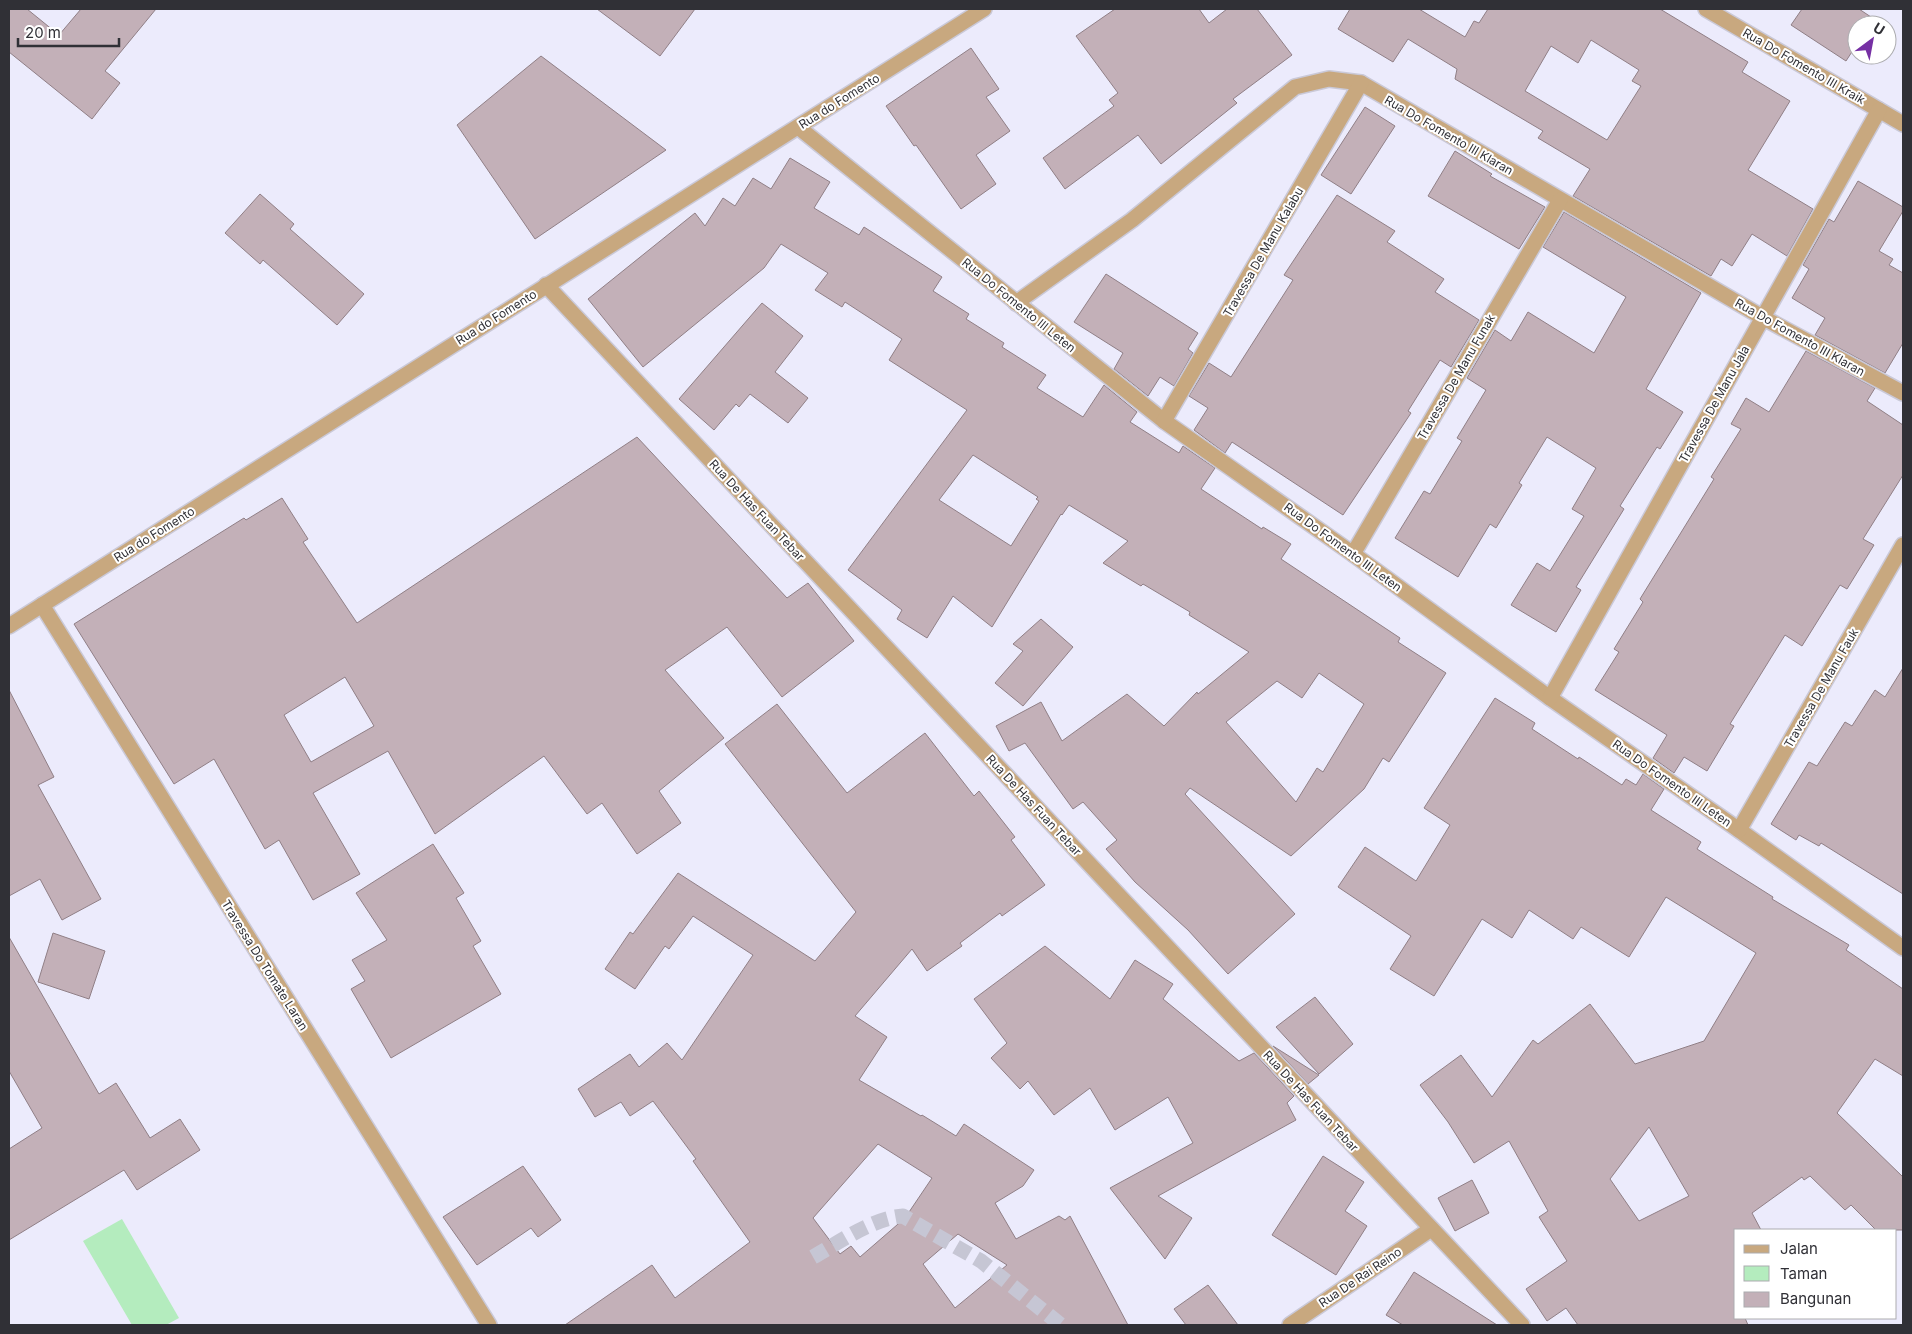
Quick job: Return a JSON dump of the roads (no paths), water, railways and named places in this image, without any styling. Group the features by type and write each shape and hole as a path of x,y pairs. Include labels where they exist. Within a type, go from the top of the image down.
{"street":[{"name":"Rua do Fomento","path":"9,626 984,9"},
{"name":"Rua Do Fomento III Kraik","path":"1706,9 1903,124"},
{"name":"Rua Do Fomento III Klaran","path":"1016,303 1132,220 1295,87 1329,79 1361,83 1762,317 1903,393"},
{"name":"Travessa De Manu Kalabu","path":"1164,421 1361,83"},
{"name":"Travessa De Manu Jala","path":"1550,698 1879,110"},
{"name":"Rua Do Fomento III Leten","path":"798,127 1164,421 1903,948"},
{"name":"Travessa De Manu Funak","path":"1353,554 1560,200"},
{"name":"Rua De Has Fuan Tebar","path":"546,285 1522,1325"},
{"name":"Travessa De Manu Fauk","path":"1739,830 1903,545"},
{"name":"Travessa Do Tomate Laran","path":"42,604 488,1325"},
{"name":"Rua De Rai Reino","path":"1290,1325 1431,1229"}],"tunnel":[{"path":"813,1257 868,1226 880,1221 903,1216 981,1261 1061,1325"}]}
